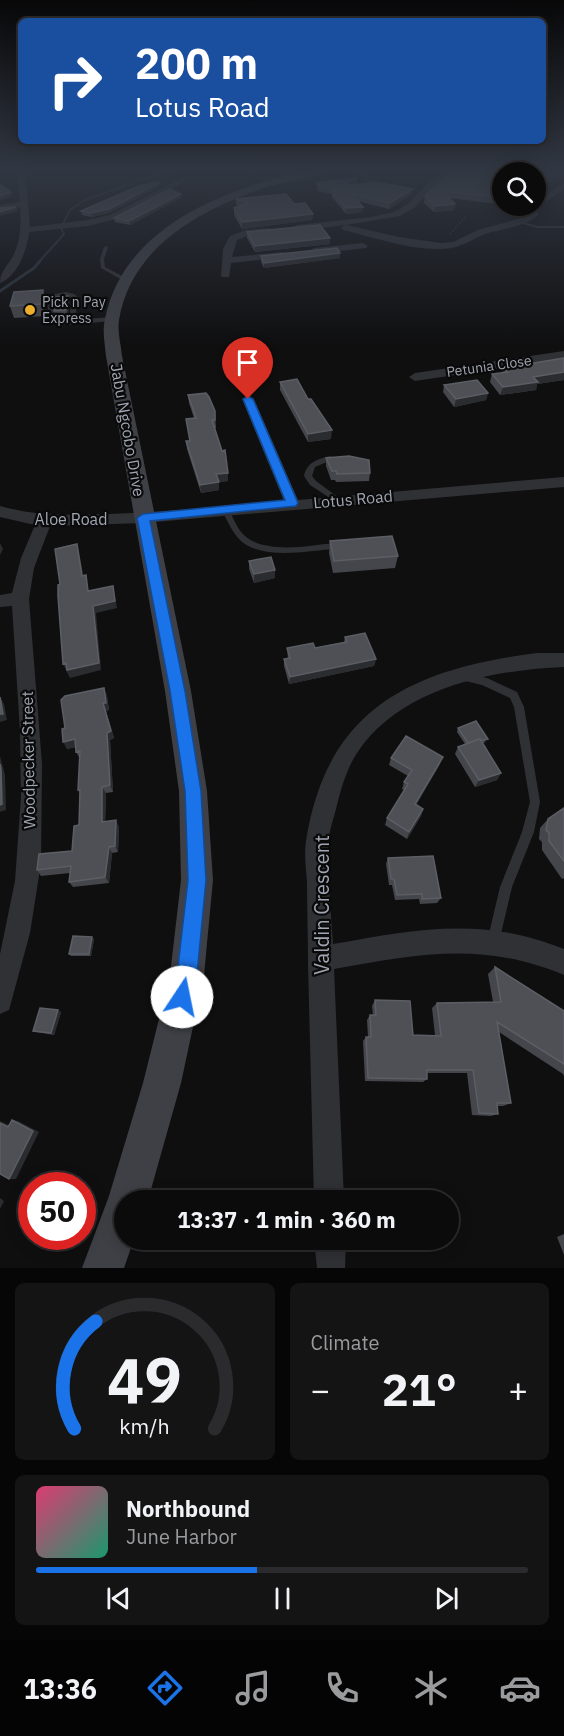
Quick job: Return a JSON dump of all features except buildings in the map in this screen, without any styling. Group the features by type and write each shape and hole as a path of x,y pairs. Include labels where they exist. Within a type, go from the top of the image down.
{"main road":[{"name":"Jabu Ngcobo Drive","path":"131,1190 162,1083 187,975 197,880 189,769 178,691 143,518 114,356 112,319 118,295 126,280 152,246 175,228"},
{"path":"103,1268 114,1237"}],"street":[{"path":"0,280 19,258 24,247 26,230 42,228"},
{"path":"285,229 293,228"},
{"path":"353,228 438,246 458,243 475,234 497,228"},
{"path":"225,276 226,261 233,238 246,233 274,230"},
{"path":"306,252 363,246"},
{"path":"226,261 294,254"},
{"name":"Petunia Close","path":"415,376 564,355"},
{"path":"248,399 292,503"},
{"name":"Lotus Road","path":"143,518 292,503 564,482"},
{"name":"Aloe Road","path":"0,511 16,517 45,521 143,518"},
{"name":"Woodpecker Street","path":"0,1001 13,957 29,862 32,771 10,600 45,521"},
{"name":"Valdin Crescent","path":"329,1190 317,843 326,800 337,768 351,744 385,709 434,684 498,668 564,660"},
{"path":"321,959 419,942 475,940 514,944 564,962"}],"lane":[{"path":"106,247 102,259 104,268 126,280"},
{"path":"70,322 75,297 71,294 52,299 50,317 54,321 70,322 112,319"},
{"path":"330,458 312,465 308,476 313,483 336,500"},
{"path":"225,510 240,535 253,545 276,549 333,546"},
{"path":"459,676 484,681 514,695 534,785 533,816 506,887 493,942"}],"path":[{"path":"438,246 455,228"}],"waterway":[{"path":"38,263 64,234 61,228"},
{"path":"0,291 34,268 40,261"}],"place":[{"name":"Pick n Pay Express","path":"30,310"}],"route":[{"path":"182,997 187,975 197,880 193,791 178,691 143,518 292,503 248,399"}]}
